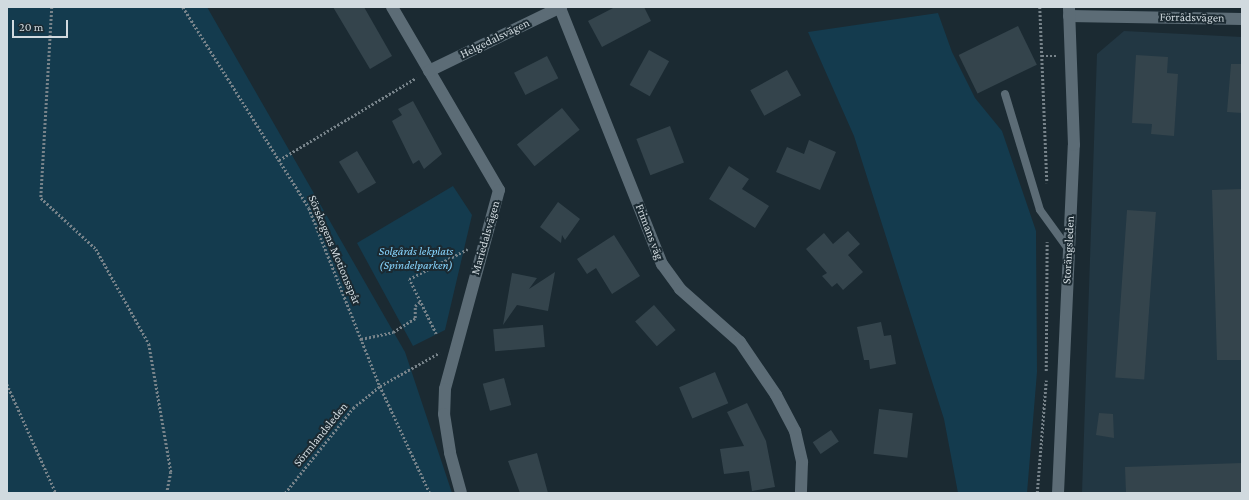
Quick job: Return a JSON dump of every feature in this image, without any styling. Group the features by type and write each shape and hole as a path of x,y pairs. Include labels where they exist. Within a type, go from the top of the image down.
{"street":[{"name":"Mariedalsvägen","path":"392,7 429,71 496,179 498,202 445,389 444,414 450,453 461,493"},
{"name":"Helgedalsvägen","path":"429,71 561,7"},
{"name":"Frimans väg","path":"561,7 662,264 680,289 740,342 776,395 795,431 802,462 801,493"},
{"name":"Förrådsvägen","path":"1069,11 1242,19"},
{"name":"Storängsleden","path":"1058,493 1074,145 1069,11"}],"lane":[{"path":"1005,94 1040,210 1069,250"}],"path":[{"path":"52,7 42,198 96,249 149,344 171,472 167,493"},
{"name":"Sörskogens Motionsspår","path":"183,7 309,208 380,386 430,493"},
{"path":"1040,7 1047,192"},
{"path":"279,160 429,71"},
{"path":"1037,493 1046,375 1047,219"},
{"path":"436,334 409,280 423,270 486,243"},
{"path":"361,339 394,332 415,318 414,306 420,302"},
{"name":"Sörmlandsleden","path":"285,493 353,408 380,386 457,343"},
{"path":"7,384 56,493"}],"shaded area":[{"path":"1124,31 1242,37 1242,493 1082,493 1097,54"}],"green space":[{"path":"7,7 207,7 405,352 452,493 7,493"},
{"path":"938,13 952,52 975,98 1002,131 1036,231 1037,372 1027,493 958,493 944,419 854,136 808,32"},
{"name":"Solgårds lekplats (Spindelparken)","path":"453,186 472,215 445,330 413,346 357,243"}],"building":[{"path":"333,7 364,7 392,56 370,69"},
{"path":"615,7 644,7 651,21 602,47 588,21"},
{"path":"1018,26 1037,65 978,94 959,55"},
{"path":"649,50 669,61 650,96 630,85"},
{"path":"1136,55 1168,57 1167,73 1178,74 1174,136 1151,134 1152,124 1132,123"},
{"path":"547,56 558,78 525,95 514,73"},
{"path":"1231,64 1242,64 1242,113 1227,112"},
{"path":"787,70 801,95 764,116 750,90"},
{"path":"413,101 442,154 424,169 419,160 413,164 392,121 402,115 398,109"},
{"path":"562,108 580,130 535,166 517,145"},
{"path":"670,126 684,162 650,175 636,139"},
{"path":"809,140 836,152 820,190 776,172 787,147 804,154"},
{"path":"357,151 376,183 358,194 339,162"},
{"path":"729,166 749,179 742,189 769,206 755,228 709,199"},
{"path":"1242,189 1242,360 1217,360 1212,190"},
{"path":"558,202 580,219 565,240 562,235 561,243 540,227"},
{"path":"1127,210 1156,212 1144,380 1115,378"},
{"path":"848,231 860,244 848,255 863,272 843,290 837,283 832,287 822,276 827,273 806,249 824,233 833,244"},
{"path":"614,235 640,276 612,294 596,268 587,274 577,259"},
{"path":"555,272 548,311 517,305 503,325 512,273 537,278 529,289"},
{"path":"654,305 676,330 657,346 635,321"},
{"path":"881,322 884,336 891,335 896,364 870,369 869,360 864,360 857,327"},
{"path":"543,325 545,347 495,351 493,329"},
{"path":"715,372 728,403 692,419 679,387"},
{"path":"504,378 511,405 490,411 483,384"},
{"path":"747,403 766,441 775,487 752,491 749,471 724,474 720,449 744,446 727,412"},
{"path":"879,409 913,413 907,458 874,454"},
{"path":"1099,413 1113,414 1114,438 1096,435"},
{"path":"831,430 839,442 821,454 813,442"},
{"path":"537,453 548,493 520,493 508,461"},
{"path":"1242,463 1242,493 1126,493 1125,467"}]}
